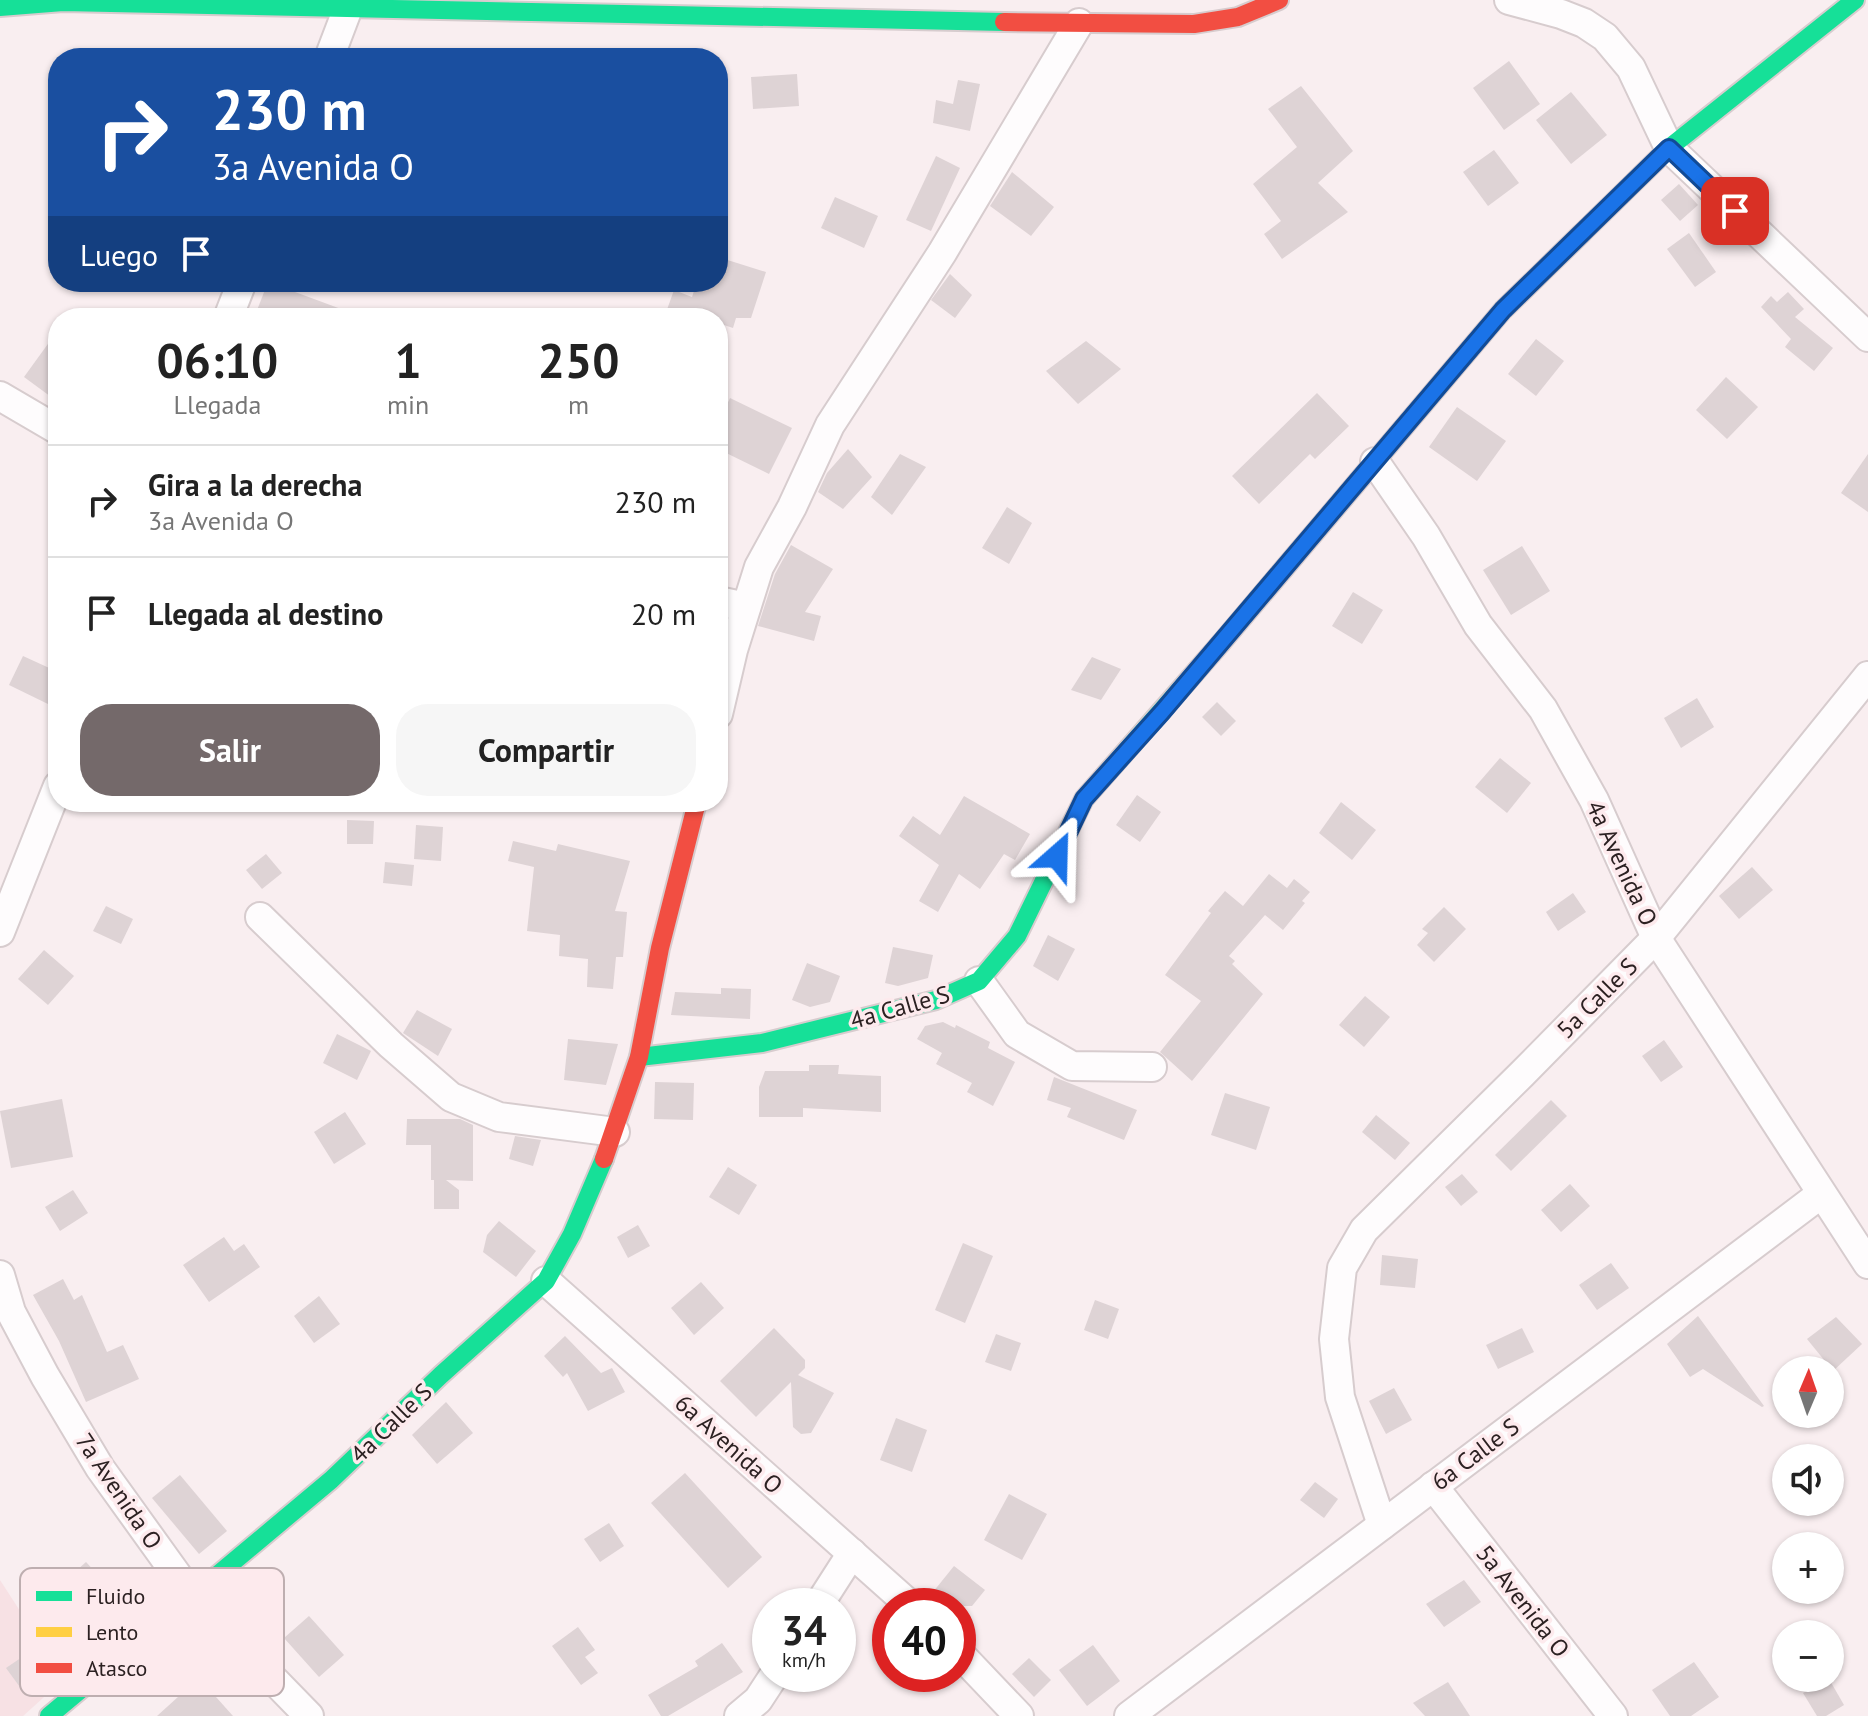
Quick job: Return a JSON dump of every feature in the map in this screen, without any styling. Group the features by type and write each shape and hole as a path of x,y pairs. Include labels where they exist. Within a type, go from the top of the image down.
{"street":[{"path":"0,7 63,2 1200,24 1248,14 1279,0"},
{"path":"1509,0 1572,18 1605,37 1619,50 1631,68 1669,148 1868,337"},
{"name":"4a Calle S","path":"226,1568 331,1480 546,1281 572,1234 615,1132 639,1057 762,1043 936,1000 979,981 1017,936 1084,799 1162,712 1503,310 1669,148 1855,0"},
{"path":"333,48 348,8"},
{"path":"728,676 759,567 792,507 830,425 942,253 1079,23"},
{"path":"0,396 48,424"},
{"name":"4a Avenida O","path":"1375,462 1426,536 1478,625 1543,709 1594,800 1656,938 1868,1264"},
{"path":"728,603 746,607"},
{"name":"5a Calle S","path":"1382,1525 1340,1397 1334,1339 1342,1268 1364,1230 1656,938 1868,676"},
{"path":"0,930 48,811"},
{"path":"639,1057 660,948 694,812"},
{"path":"260,917 391,1045 451,1097 499,1117 615,1132"},
{"path":"979,981 1017,1034 1072,1066 1152,1067"},
{"name":"6a Calle S","path":"1129,1716 1821,1194"},
{"name":"7a Avenida O","path":"0,1275 11,1312 53,1389 100,1468 172,1568"},
{"name":"6a Avenida O","path":"546,1281 891,1588"},
{"name":"5a Avenida O","path":"1433,1486 1613,1716"},
{"path":"830,1588 852,1553"},
{"path":"976,1671 1019,1716"},
{"name":"7a Avenida O","path":"284,1690 309,1716"},
{"path":"739,1716 763,1692"},
{"name":"4a Calle S","path":"49,1716 73,1696"}],"shaded area":[{"path":"0,1580 20,1611 20,1696 45,1696 23,1716 0,1716"}],"building":[{"path":"1509,61 1540,104 1504,130 1473,88"},
{"path":"797,74 799,106 753,109 751,77"},
{"path":"958,80 980,84 970,131 933,123 936,100 953,104"},
{"path":"1301,86 1353,151 1318,183 1348,212 1282,259 1264,234 1281,221 1253,184 1297,147 1268,109"},
{"path":"1571,92 1607,135 1571,164 1536,120"},
{"path":"1494,150 1519,183 1488,206 1463,172"},
{"path":"936,156 960,168 931,231 906,220"},
{"path":"1012,172 1054,207 1031,236 990,206"},
{"path":"1679,184 1698,205 1680,221 1661,200"},
{"path":"835,197 878,216 864,248 821,228"},
{"path":"1689,233 1716,272 1695,287 1667,249"},
{"path":"728,260 766,272 751,318 736,318 733,328 728,326 728,308 668,308 673,292 692,297 694,292 728,292"},
{"path":"950,274 972,295 955,318 931,300"},
{"path":"264,292 295,292 338,308 258,308"},
{"path":"1788,292 1804,309 1795,317 1833,348 1814,371 1785,347 1791,339 1761,307 1771,296 1777,302"},
{"path":"1536,339 1564,361 1536,396 1508,374"},
{"path":"1086,341 1121,369 1078,404 1046,371"},
{"path":"48,344 48,395 24,377"},
{"path":"1726,377 1758,407 1727,439 1696,410"},
{"path":"1317,393 1349,426 1315,459 1310,454 1259,504 1232,476"},
{"path":"730,398 792,428 769,474 728,454"},
{"path":"1457,407 1506,441 1477,481 1429,447"},
{"path":"848,449 872,477 843,509 818,492 827,473"},
{"path":"900,454 926,467 892,515 871,497"},
{"path":"1868,454 1868,512 1841,493"},
{"path":"1007,507 1032,523 1009,564 982,548"},
{"path":"791,545 833,569 805,612 821,616 814,641 758,626 775,574"},
{"path":"1522,546 1550,591 1511,615 1483,570"},
{"path":"1353,592 1383,610 1362,644 1332,626"},
{"path":"23,656 48,667 48,704 9,685"},
{"path":"1092,657 1121,669 1101,700 1071,690"},
{"path":"1697,698 1714,727 1681,748 1664,718"},
{"path":"1217,702 1236,721 1221,736 1202,717"},
{"path":"1500,758 1531,783 1507,813 1475,787"},
{"path":"1137,795 1161,812 1140,842 1116,825"},
{"path":"964,796 1030,834 1015,860 1004,854 980,889 959,874 938,912 919,901 939,865 899,836 913,816 940,835"},
{"path":"1341,802 1376,830 1352,860 1319,833"},
{"path":"347,820 374,821 373,844 347,844"},
{"path":"416,825 443,827 441,861 414,859"},
{"path":"513,841 556,851 558,844 630,861 615,911 627,912 623,957 616,957 613,989 587,987 588,959 559,956 560,935 527,931 534,867 508,861"},
{"path":"266,854 282,873 262,889 246,870"},
{"path":"385,862 414,865 412,886 383,883"},
{"path":"1752,867 1773,890 1739,919 1719,896"},
{"path":"1269,874 1287,888 1294,879 1310,892 1283,930 1265,915 1229,956 1235,961 1232,964 1263,994 1192,1081 1160,1052 1201,1001 1165,975 1225,891 1243,906"},
{"path":"1573,893 1586,912 1558,931 1546,912"},
{"path":"106,906 133,919 121,944 93,931"},
{"path":"1444,907 1466,929 1434,962 1417,945 1428,933 1422,929"},
{"path":"1048,935 1075,949 1058,981 1033,966"},
{"path":"893,947 933,955 928,978 898,986 885,983"},
{"path":"44,950 74,976 48,1005 18,979"},
{"path":"807,963 840,976 830,1002 810,1007 792,1000"},
{"path":"721,988 751,989 750,1019 671,1015 675,992 721,994"},
{"path":"1365,996 1390,1017 1364,1047 1339,1025"},
{"path":"417,1010 452,1029 438,1056 403,1033"},
{"path":"943,1022 990,1042 988,1048 1015,1062 993,1106 967,1092 972,1083 936,1064 942,1053 917,1039 925,1026"},
{"path":"337,1034 371,1051 357,1080 323,1063"},
{"path":"568,1039 618,1044 606,1085 564,1080"},
{"path":"1664,1040 1683,1067 1661,1082 1642,1056"},
{"path":"809,1065 839,1065 838,1074 881,1076 881,1112 803,1108 803,1117 759,1117 759,1087 765,1071 809,1071"},
{"path":"1054,1077 1137,1110 1124,1140 1067,1117 1071,1108 1047,1100"},
{"path":"655,1082 694,1083 693,1120 654,1119"},
{"path":"1225,1093 1270,1107 1256,1150 1211,1135"},
{"path":"62,1099 73,1157 11,1168 0,1111"},
{"path":"1551,1100 1567,1116 1511,1171 1495,1155"},
{"path":"345,1112 366,1144 334,1164 314,1132"},
{"path":"1376,1115 1410,1143 1395,1160 1362,1132"},
{"path":"407,1119 460,1119 473,1125 473,1181 446,1180 459,1190 459,1209 434,1209 431,1145 406,1145"},
{"path":"515,1136 541,1140 533,1166 509,1159"},
{"path":"728,1167 757,1185 739,1215 709,1197"},
{"path":"1462,1174 1478,1192 1461,1206 1445,1187"},
{"path":"1570,1184 1590,1206 1561,1232 1541,1210"},
{"path":"73,1190 88,1213 60,1231 45,1207"},
{"path":"499,1221 536,1251 516,1277 483,1252 487,1235"},
{"path":"638,1225 650,1246 628,1258 617,1237"},
{"path":"224,1237 234,1251 244,1244 260,1267 209,1302 183,1265"},
{"path":"963,1243 993,1256 965,1323 935,1310"},
{"path":"1382,1255 1418,1259 1415,1288 1380,1285"},
{"path":"1611,1263 1629,1288 1597,1310 1579,1285"},
{"path":"63,1279 74,1300 82,1295 107,1352 123,1345 139,1379 86,1402 59,1341 33,1295"},
{"path":"701,1282 724,1308 694,1335 671,1308"},
{"path":"319,1296 340,1324 314,1343 294,1316"},
{"path":"1095,1300 1119,1309 1108,1339 1084,1330"},
{"path":"1698,1316 1764,1406 1703,1369 1690,1377 1667,1344"},
{"path":"1836,1317 1862,1344 1844,1361 1844,1356 1821,1356 1807,1339"},
{"path":"774,1328 805,1360 805,1368 798,1375 834,1393 811,1433 801,1434 793,1427 791,1382 756,1417 720,1381"},
{"path":"1522,1328 1534,1352 1498,1369 1486,1345"},
{"path":"996,1334 1021,1343 1011,1371 985,1362"},
{"path":"565,1336 601,1373 612,1368 625,1392 588,1411 567,1373 563,1377 544,1356"},
{"path":"1394,1388 1412,1420 1386,1434 1369,1401"},
{"path":"446,1402 473,1433 437,1464 412,1435"},
{"path":"896,1418 927,1430 912,1472 880,1460"},
{"path":"685,1473 762,1557 728,1588 651,1503"},
{"path":"180,1475 227,1531 199,1554 152,1498"},
{"path":"1315,1482 1338,1499 1324,1518 1300,1500"},
{"path":"1009,1494 1047,1514 1022,1560 984,1540"},
{"path":"609,1523 624,1546 600,1562 584,1539"},
{"path":"954,1566 985,1590 976,1601 976,1588 936,1588"},
{"path":"1464,1580 1481,1602 1444,1627 1426,1604"},
{"path":"309,1616 344,1655 319,1677 284,1638"},
{"path":"578,1627 595,1650 585,1657 598,1673 581,1685 552,1646"},
{"path":"722,1643 743,1672 668,1716 661,1716 648,1695 698,1666 695,1661"},
{"path":"1093,1645 1120,1681 1087,1706 1059,1670"},
{"path":"20,1658 20,1687 6,1668"},
{"path":"1029,1658 1051,1680 1034,1697 1012,1674"},
{"path":"1694,1662 1719,1697 1691,1716 1670,1716 1652,1690"},
{"path":"1448,1682 1470,1716 1425,1716 1413,1703"},
{"path":"1836,1692 1844,1705 1826,1716 1817,1716 1803,1693"},
{"path":"179,1696 215,1696 233,1716 157,1716"}],"traffic: fast":[{"path":"1581,234 1669,148 1855,0"},
{"path":"0,7 63,2 1004,22"},
{"path":"639,1057 762,1043 936,1000 979,981 1017,936 1084,799 1221,643"},
{"path":"226,1568 331,1480 546,1281 572,1234 604,1159"},
{"path":"49,1716 73,1696"}],"traffic: slow":[{"path":"1221,643 1503,310 1581,234"}],"traffic: jam":[{"path":"1004,22 1194,24 1238,17 1279,0"},
{"path":"604,1159 639,1057 660,948 694,812"}],"route":[{"path":"1057,856 1084,799 1162,712 1503,310 1669,148 1735,211"}]}
